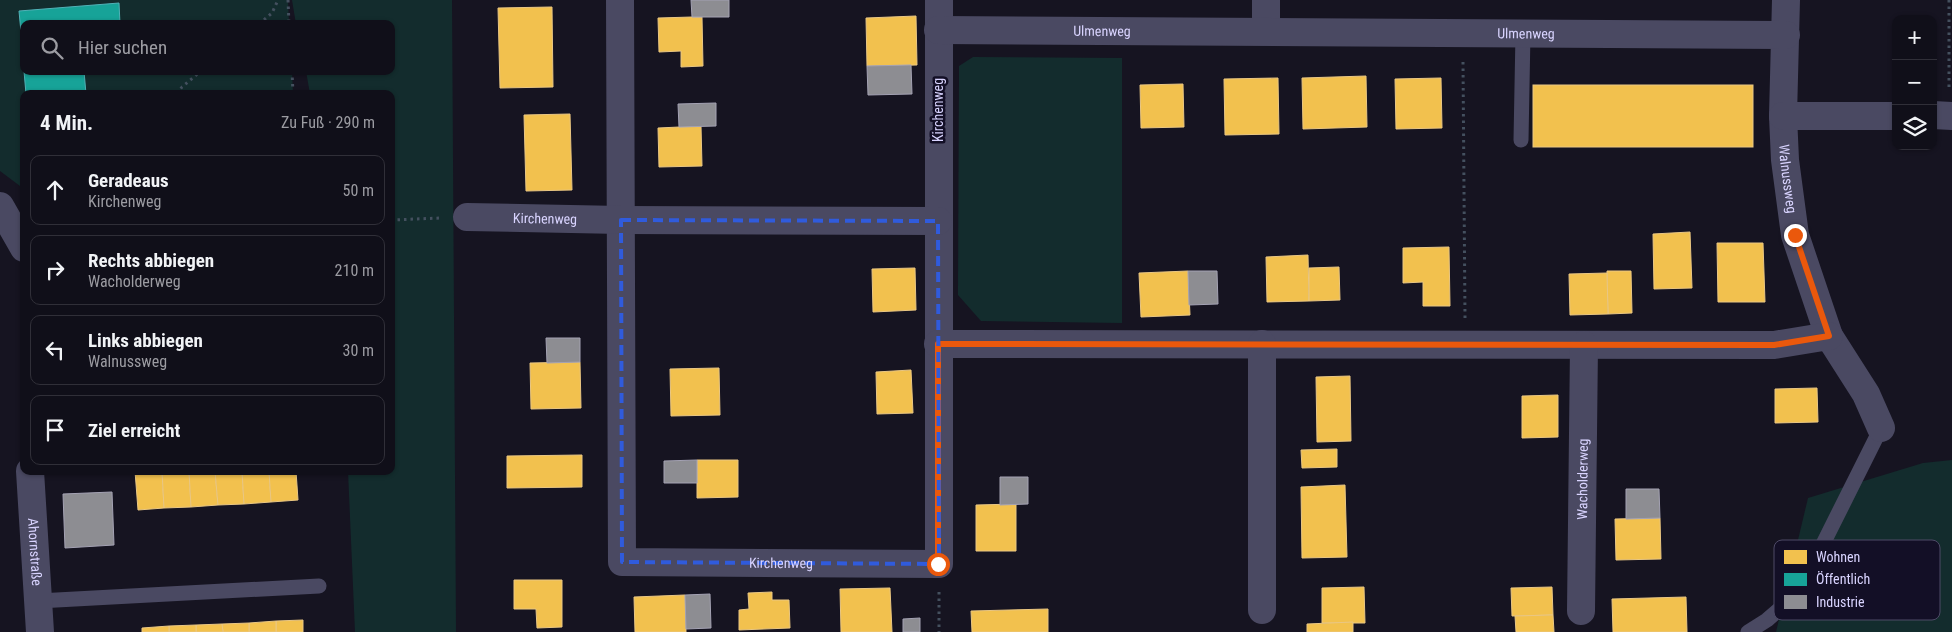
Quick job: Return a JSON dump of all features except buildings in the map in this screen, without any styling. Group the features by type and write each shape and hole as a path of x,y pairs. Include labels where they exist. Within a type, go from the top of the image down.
{"street":[{"name":"Kirchenweg","path":"620,0 622,562 938,564 938,0"},
{"path":"1266,0 1266,32"},
{"name":"Walnussweg","path":"1786,0 1783,116 1787,183 1795,235 1829,336 1866,394 1881,428"},
{"name":"Ulmenweg","path":"938,30 1786,35"},
{"path":"1783,116 1892,116"},
{"path":"0,206 20,241"},
{"name":"Kirchenweg","path":"467,217 621,220 938,221"},
{"path":"938,344 1774,345 1829,336"},
{"path":"1262,344 1262,610"},
{"name":"Wacholderweg","path":"1581,611 1584,345"},
{"name":"Ahornstraße","path":"30,475 40,632"}],"lane":[{"path":"1521,140 1523,33"},
{"path":"1825,540 1881,428"},
{"path":"38,601 320,586"},
{"path":"1748,632 1774,614"}],"path":[{"path":"264,20 272,13 278,0"},
{"path":"288,0 290,20"},
{"path":"1945,116 1950,0"},
{"path":"1465,345 1463,62 1473,62"},
{"path":"180,90 197,75"},
{"path":"292,75 292,90"},
{"path":"395,220 467,217"},
{"path":"938,564 939,632"}],"highlighted area":[{"path":"621,220 938,221 939,564 622,562"}],"green space":[{"path":"0,0 288,0 289,20 20,20 20,75 292,75 293,90 20,90 20,186 0,171"},
{"path":"292,0 452,0 456,632 355,632 348,475 395,475 395,90 309,90 307,75 395,75 395,20 295,20"},
{"path":"973,57 1122,58 1122,323 981,321 958,295 959,66"},
{"path":"1952,460 1952,632 1776,632 1779,620 1940,620 1940,540 1798,540 1808,498 1923,463"}],"route":[{"path":"938,564 938,344 1774,345 1829,336 1795,235"}]}
